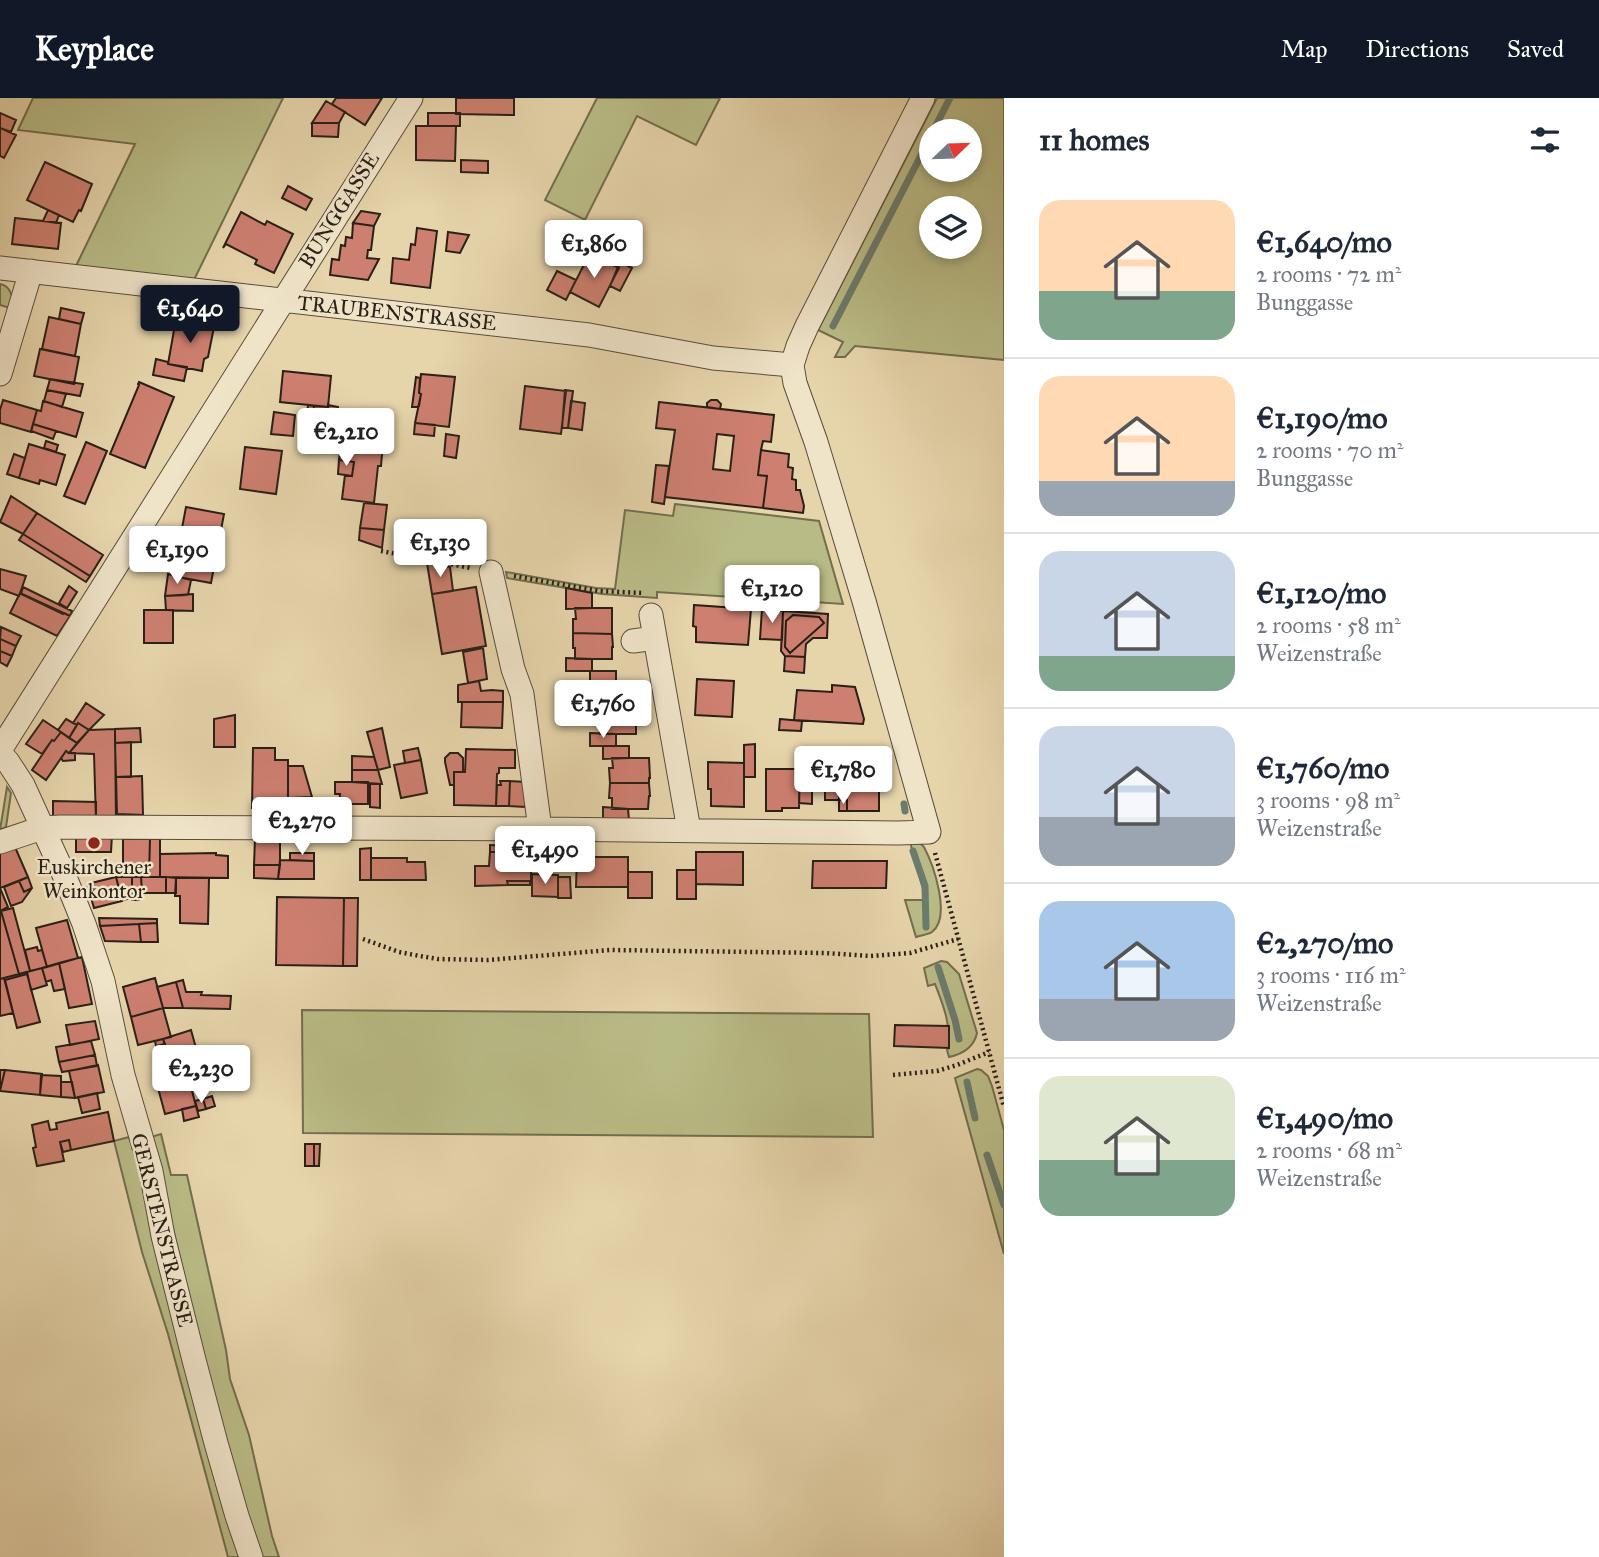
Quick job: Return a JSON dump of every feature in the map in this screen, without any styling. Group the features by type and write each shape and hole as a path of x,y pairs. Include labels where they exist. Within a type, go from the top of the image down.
{"street":[{"name":"BUNGGASSE","path":"0,751 411,98"},
{"path":"0,842 42,828 540,828 929,832 864,601 792,365 807,326 923,98"},
{"name":"TRAUBENSTRASSE","path":"0,268 589,335 693,355 792,365"},
{"path":"0,374 32,271"},
{"path":"491,572 513,668 522,695 540,828"},
{"path":"646,631 689,830"},
{"name":"GERSTENSTRASSE","path":"0,751 23,785 76,902 103,981 123,1075 151,1171 163,1236 206,1408 251,1557"}],"path":[{"path":"381,551 599,591 647,593 646,631"},
{"path":"929,832 1004,1107"},
{"path":"363,939 399,952 420,956 488,960 610,950 871,956 910,953 958,939"},
{"path":"893,1074 937,1070 989,1052"}],"green space":[{"path":"33,98 283,98 193,282 75,268 135,144 18,130"},
{"path":"597,98 720,98 696,145 637,116 585,220 545,200"},
{"path":"937,98 1004,98 1004,360 855,346 845,357 835,357 843,342 818,330 919,133 919,182 982,182 982,119 926,119"},
{"path":"0,284 9,290 13,309 0,305"},
{"path":"675,504 819,521 843,604 657,592 657,598 602,594 507,578 506,572 615,589 625,510 673,516"},
{"path":"7,787 11,793 6,827 0,830"},
{"path":"910,842 919,842 924,847 936,877 941,903 938,925 932,932 916,937 905,900 926,900"},
{"path":"941,961 947,962 959,974 977,1033 967,1049 949,1057 946,1015 935,984 928,986 924,968"},
{"path":"302,1010 869,1014 873,1137 303,1133"},
{"path":"977,1069 988,1076 1004,1130 1004,1254 955,1078"},
{"path":"161,1134 171,1175 187,1175 230,1379 249,1435 279,1557 258,1557 226,1450 151,1140 151,1137"},
{"path":"129,1137 143,1174 243,1557 228,1557 168,1334 142,1252 114,1141"}],"building":[{"path":"336,98 382,98 365,125 332,104"},
{"path":"456,98 514,98 514,115 456,114"},
{"path":"326,101 345,112 339,123 312,123"},
{"path":"0,113 16,120 11,132 0,128"},
{"path":"428,113 460,113 460,126 428,126"},
{"path":"312,123 339,123 338,137 312,136"},
{"path":"416,126 456,126 455,161 416,160"},
{"path":"0,128 16,135 4,158 0,156"},
{"path":"461,160 488,161 488,173 461,172"},
{"path":"45,162 92,184 81,211 79,210 73,222 27,200"},
{"path":"288,186 312,199 306,210 282,198"},
{"path":"48,210 59,215 56,223 43,221"},
{"path":"361,211 380,214 374,226 353,223"},
{"path":"241,212 265,225 267,221 293,234 274,273 255,264 257,260 226,244 223,248"},
{"path":"15,218 61,223 58,249 12,244"},
{"path":"353,223 374,226 371,250 368,250 367,258 379,259 368,280 330,275 332,259 339,260 341,245 345,246 346,237 352,238"},
{"path":"417,228 437,231 430,288 391,283 393,258 409,260 411,244 415,245"},
{"path":"448,232 469,235 460,253 446,251"},
{"path":"593,248 620,262 618,267 590,253"},
{"path":"590,253 619,268 599,307 570,292"},
{"path":"620,262 632,268 620,291 610,286"},
{"path":"557,271 576,280 566,300 547,290"},
{"path":"61,308 84,313 81,324 59,319"},
{"path":"49,317 81,324 75,356 42,349"},
{"path":"176,319 214,327 208,357 204,359 202,371 168,364"},
{"path":"40,349 79,357 74,384 34,376"},
{"path":"156,359 187,367 184,381 153,375"},
{"path":"283,371 331,376 328,407 280,402"},
{"path":"421,374 455,377 449,427 415,423 421,394"},
{"path":"416,377 420,378 421,394 419,406 412,407"},
{"path":"50,379 83,384 80,396 47,390"},
{"path":"139,382 174,397 145,468 110,454"},
{"path":"525,386 566,391 561,434 520,429"},
{"path":"47,390 66,394 62,407 44,401"},
{"path":"565,390 573,391 568,428 562,428"},
{"path":"3,400 37,410 31,432 0,423"},
{"path":"711,400 717,400 721,404 720,409 707,407"},
{"path":"43,401 83,413 76,437 33,424 37,410 41,411"},
{"path":"571,401 585,403 582,430 568,428"},
{"path":"659,402 774,415 771,442 763,441 758,475 767,476 763,508 665,497 675,430 656,428","holes":["717,434 734,436 730,471 713,469"]},
{"path":"308,405 314,406 313,415 307,415"},
{"path":"314,406 338,407 336,418 313,415"},
{"path":"274,412 295,415 293,436 271,434"},
{"path":"415,423 435,425 434,436 414,434"},
{"path":"33,424 56,431 53,439 31,431"},
{"path":"446,434 459,436 456,458 444,456"},
{"path":"342,438 383,442 374,503 342,499 345,475 352,476 354,462 339,460"},
{"path":"46,441 58,445 56,452 44,448"},
{"path":"86,442 107,451 85,504 64,496"},
{"path":"29,444 65,455 56,485 40,480 39,484 19,478"},
{"path":"245,447 282,451 276,494 240,489"},
{"path":"761,450 789,454 788,467 793,468 792,479 796,480 796,490 800,490 803,513 763,508 767,476 758,475"},
{"path":"14,454 25,458 19,478 7,474"},
{"path":"339,460 354,462 352,476 338,474"},
{"path":"656,465 669,466 664,504 652,502"},
{"path":"11,496 37,513 23,534 0,522"},
{"path":"364,503 387,505 384,530 360,528"},
{"path":"186,507 224,514 211,583 173,576"},
{"path":"37,513 103,555 90,576 23,534"},
{"path":"360,528 384,530 382,548 359,540"},
{"path":"23,534 90,576 86,582 19,540"},
{"path":"427,563 450,567 453,591 432,594"},
{"path":"0,569 26,576 19,596 0,589"},
{"path":"168,574 191,580 188,595 165,596"},
{"path":"69,586 77,592 67,608 59,603"},
{"path":"23,587 72,611 70,616 21,594"},
{"path":"476,587 486,646 442,654 432,594"},
{"path":"566,588 592,593 592,608 566,609"},
{"path":"20,593 70,616 57,636 10,613"},
{"path":"193,594 193,611 166,610 165,596"},
{"path":"694,605 751,609 748,645 696,642 696,627 693,626"},
{"path":"575,608 612,608 612,634 573,633"},
{"path":"762,609 783,611 782,640 760,639"},
{"path":"144,610 173,610 173,643 144,643"},
{"path":"783,611 828,614 827,638 813,638 806,644 805,657 785,656 781,651","holes":["793,615 819,617 824,623 790,653 785,647 786,621"]},
{"path":"793,615 819,617 824,623 790,653 785,647 786,621"},
{"path":"1,627 21,636 16,646 0,639"},
{"path":"573,633 612,634 612,659 575,659"},
{"path":"0,639 16,646 12,656 0,651"},
{"path":"483,648 487,679 468,683 463,652"},
{"path":"0,651 12,656 7,666 0,662"},
{"path":"785,656 805,657 804,673 784,671"},
{"path":"566,658 592,659 592,671 566,671"},
{"path":"590,671 616,671 616,683 590,684"},
{"path":"697,679 734,681 732,717 695,715"},
{"path":"479,681 481,691 503,691 503,702 458,702 458,685"},
{"path":"600,683 636,683 636,708 597,708"},
{"path":"832,685 855,687 863,724 794,720 797,690 832,692"},
{"path":"462,702 503,702 502,728 461,727"},
{"path":"86,703 104,715 89,730 73,723"},
{"path":"597,708 636,708 636,734 600,734 600,723 596,723"},
{"path":"235,715 235,747 214,747 214,719"},
{"path":"66,719 77,725 69,738 58,730"},
{"path":"780,719 802,721 801,731 779,730"},
{"path":"43,720 61,732 42,754 26,744"},
{"path":"78,723 89,730 77,743 69,738"},
{"path":"140,728 141,742 115,743 115,729"},
{"path":"382,728 390,767 378,770 367,732"},
{"path":"115,729 116,821 96,820 94,754 69,753 89,730"},
{"path":"61,732 77,743 69,753 66,751 46,780 32,770 52,740"},
{"path":"590,733 616,734 616,746 590,746"},
{"path":"131,742 131,777 116,777 115,743"},
{"path":"755,744 755,777 744,777 744,745"},
{"path":"603,746 629,746 629,758 603,759"},
{"path":"253,748 275,748 275,760 288,760 288,808 252,808"},
{"path":"418,748 421,760 405,763 403,751"},
{"path":"466,749 515,750 515,768 499,768 496,806 454,805 454,772 465,772"},
{"path":"66,751 75,753 75,760 63,761 61,758"},
{"path":"450,753 458,753 463,758 463,772 454,772 454,785 450,785 445,762"},
{"path":"352,756 374,757 378,770 352,770"},
{"path":"612,758 649,758 649,783 610,783 609,768 613,768"},
{"path":"421,760 427,793 401,798 394,765"},
{"path":"708,762 744,763 744,807 711,806"},
{"path":"839,765 869,765 869,777 879,777 879,811 847,811 847,800 839,800"},
{"path":"869,765 877,765 876,777 869,777"},
{"path":"288,766 303,766 312,797 288,798"},
{"path":"825,767 839,767 839,800 825,800"},
{"path":"766,769 800,769 799,808 766,811"},
{"path":"352,770 378,770 382,784 352,782"},
{"path":"800,771 812,771 812,804 799,803"},
{"path":"142,776 143,815 117,814 116,777"},
{"path":"500,781 510,781 509,806 496,806 497,785 501,785"},
{"path":"510,781 525,782 525,807 509,806"},
{"path":"335,782 368,782 368,804 339,804 340,794 335,794"},
{"path":"610,783 649,783 648,809 612,809 612,798 609,798"},
{"path":"370,784 380,784 380,808 370,807"},
{"path":"839,800 847,800 847,811 839,811"},
{"path":"53,801 96,802 96,820 53,819"},
{"path":"603,807 628,809 629,820 603,820"},
{"path":"76,835 112,835 111,852 76,852"},
{"path":"123,839 150,839 149,877 123,877"},
{"path":"150,839 160,839 160,877 149,877"},
{"path":"255,839 280,840 280,865 254,865"},
{"path":"490,845 512,846 512,852 490,852"},
{"path":"15,847 28,877 0,888 0,853"},
{"path":"371,848 371,880 360,880 360,849"},
{"path":"490,852 531,852 531,885 530,881 507,881 508,885 475,886 475,866 489,866"},
{"path":"696,852 743,852 743,885 696,884"},
{"path":"216,853 228,856 228,878 160,877 160,854"},
{"path":"290,853 314,853 314,861 290,860"},
{"path":"577,857 628,857 628,887 576,887"},
{"path":"371,858 407,858 407,862 425,862 426,880 371,880"},
{"path":"280,860 314,861 314,879 278,879"},
{"path":"813,861 887,861 886,888 812,888"},
{"path":"254,865 280,865 278,879 254,878"},
{"path":"677,870 696,870 696,899 677,899"},
{"path":"628,872 652,872 652,898 628,898"},
{"path":"532,874 558,875 558,897 532,896"},
{"path":"28,877 32,888 24,892 19,881"},
{"path":"116,877 122,901 94,908 87,884"},
{"path":"116,877 132,877 132,898 122,900"},
{"path":"132,877 141,877 142,893 139,893 139,900 132,900"},
{"path":"141,877 166,877 166,893 142,893"},
{"path":"166,877 176,878 176,893 166,893"},
{"path":"558,877 570,877 571,898 558,898"},
{"path":"176,878 209,878 208,924 180,923 180,896 175,896"},
{"path":"19,881 24,892 32,888 22,902 11,906 4,887"},
{"path":"507,881 530,881 530,885 508,885"},
{"path":"0,888 8,907 0,911"},
{"path":"277,897 344,898 343,966 276,965"},
{"path":"344,898 358,898 357,966 343,966"},
{"path":"13,908 30,971 19,974 1,911"},
{"path":"0,911 19,974 0,979"},
{"path":"99,918 157,919 157,923 100,926"},
{"path":"67,920 78,958 47,967 36,928"},
{"path":"157,923 158,942 141,942 139,924"},
{"path":"139,924 141,942 105,941 100,926"},
{"path":"37,947 38,951 42,950 47,967 30,971 25,950"},
{"path":"82,957 92,1004 69,1008 59,963"},
{"path":"59,963 65,989 54,991 51,980 46,982 42,968"},
{"path":"42,968 47,985 31,990 27,972"},
{"path":"27,974 40,1022 17,1028 5,980"},
{"path":"4,978 13,1013 0,1016 0,979"},
{"path":"155,978 163,1008 131,1017 123,987"},
{"path":"183,980 186,992 231,996 230,1009 183,1008 176,982"},
{"path":"176,982 183,1008 163,1008 157,987"},
{"path":"163,1008 171,1037 138,1045 131,1017"},
{"path":"95,1021 99,1039 70,1045 66,1025"},
{"path":"895,1025 949,1026 949,1048 894,1046"},
{"path":"191,1030 196,1048 168,1056 163,1039"},
{"path":"163,1039 165,1044 156,1046 155,1041"},
{"path":"91,1041 95,1055 59,1062 56,1047"},
{"path":"193,1049 197,1063 171,1068 168,1056"},
{"path":"95,1055 97,1066 62,1072 59,1062"},
{"path":"185,1064 196,1106 165,1114 154,1073"},
{"path":"98,1065 104,1092 75,1098 69,1071"},
{"path":"0,1070 5,1070 0,1091"},
{"path":"5,1070 42,1074 40,1095 0,1091"},
{"path":"41,1075 61,1076 61,1097 40,1095"},
{"path":"61,1082 72,1082 75,1098 61,1097"},
{"path":"97,1093 100,1109 82,1113 78,1097"},
{"path":"212,1096 215,1106 206,1109 203,1099"},
{"path":"203,1099 206,1109 198,1111 195,1101"},
{"path":"196,1106 199,1117 184,1121 182,1109"},
{"path":"108,1112 114,1141 71,1150 69,1140 60,1142 64,1161 37,1166 32,1125 48,1121 50,1130 57,1129 56,1123"},
{"path":"69,1140 71,1150 63,1152 60,1142"},
{"path":"305,1144 314,1144 314,1166 305,1166"},
{"path":"314,1144 320,1144 319,1166 314,1166"}],"waterway":[{"path":"939,119 950,98"},
{"path":"833,326 919,159"},
{"path":"904,804 905,811"},
{"path":"913,851 925,886 926,927"},
{"path":"938,967 959,1039"},
{"path":"967,1082 975,1118"},
{"path":"987,1155 1004,1205"}],"place":[{"name":"Euskirchener Weinkontor","path":"94,843"}]}
